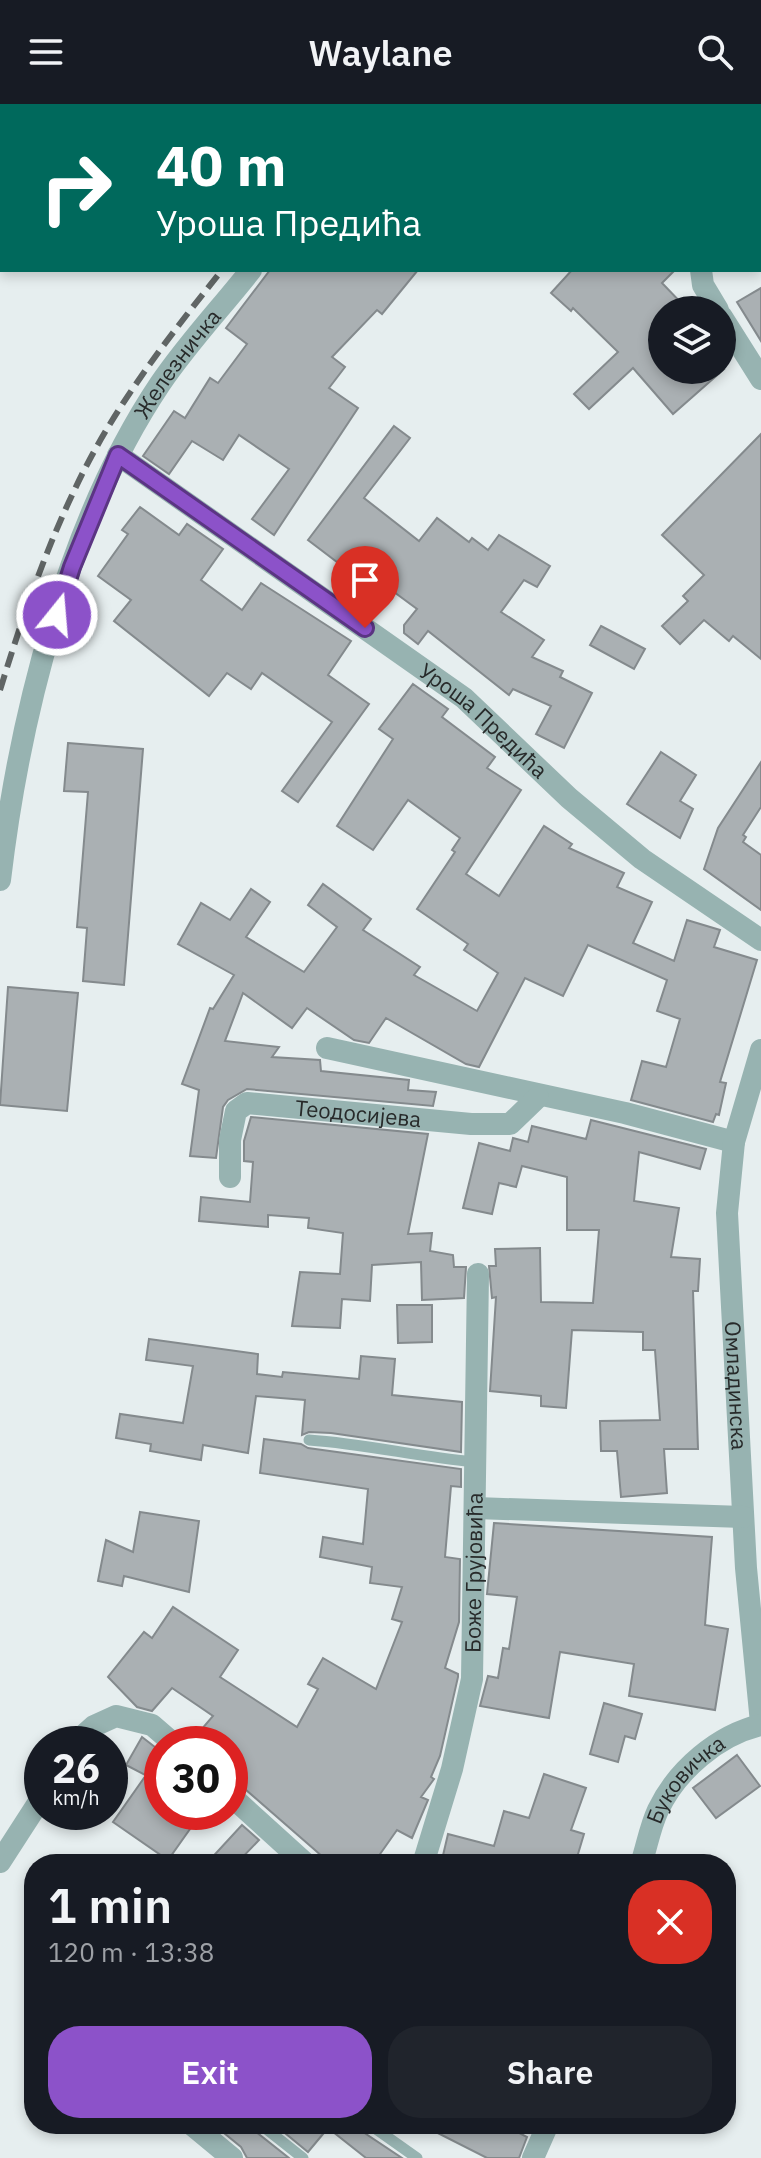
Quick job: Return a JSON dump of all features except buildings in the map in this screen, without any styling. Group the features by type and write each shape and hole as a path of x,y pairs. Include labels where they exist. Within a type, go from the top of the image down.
{"street":[{"name":"Железничка","path":"0,880 9,805 41,664 72,567 118,455 160,383 249,272"},
{"path":"701,272 703,285 710,296"},
{"path":"736,339 761,379"},
{"name":"Уроша Предића","path":"118,455 464,698 569,798 642,859 761,940"},
{"path":"327,1048 538,1097 625,1113 734,1142"},
{"name":"Омладинска","path":"761,1050 734,1142 727,1213 743,1517 761,1724"},
{"name":"Теодосијева","path":"230,1177 230,1140 236,1111 247,1103 471,1124 510,1124 538,1097"},
{"name":"Боже Грујовића","path":"426,1854 452,1769 472,1679 478,1274"},
{"path":"476,1508 743,1517"},
{"path":"94,1726 116,1716 153,1726"},
{"name":"Буковичка","path":"644,1854 656,1813 671,1786 721,1741 742,1729 761,1724"},
{"path":"248,1811 295,1854"},
{"path":"0,1862 24,1825"},
{"path":"203,2134 232,2158"},
{"path":"533,2158 544,2134"}],"lane":[{"path":"309,1440 368,1444 418,1457 475,1462"},
{"path":"273,2134 303,2158"},
{"path":"383,2134 417,2158"}],"railway":[{"path":"0,690 43,563 90,459 142,375 220,272"}],"route":[{"path":"57,615 72,567 118,455 365,628"}]}
